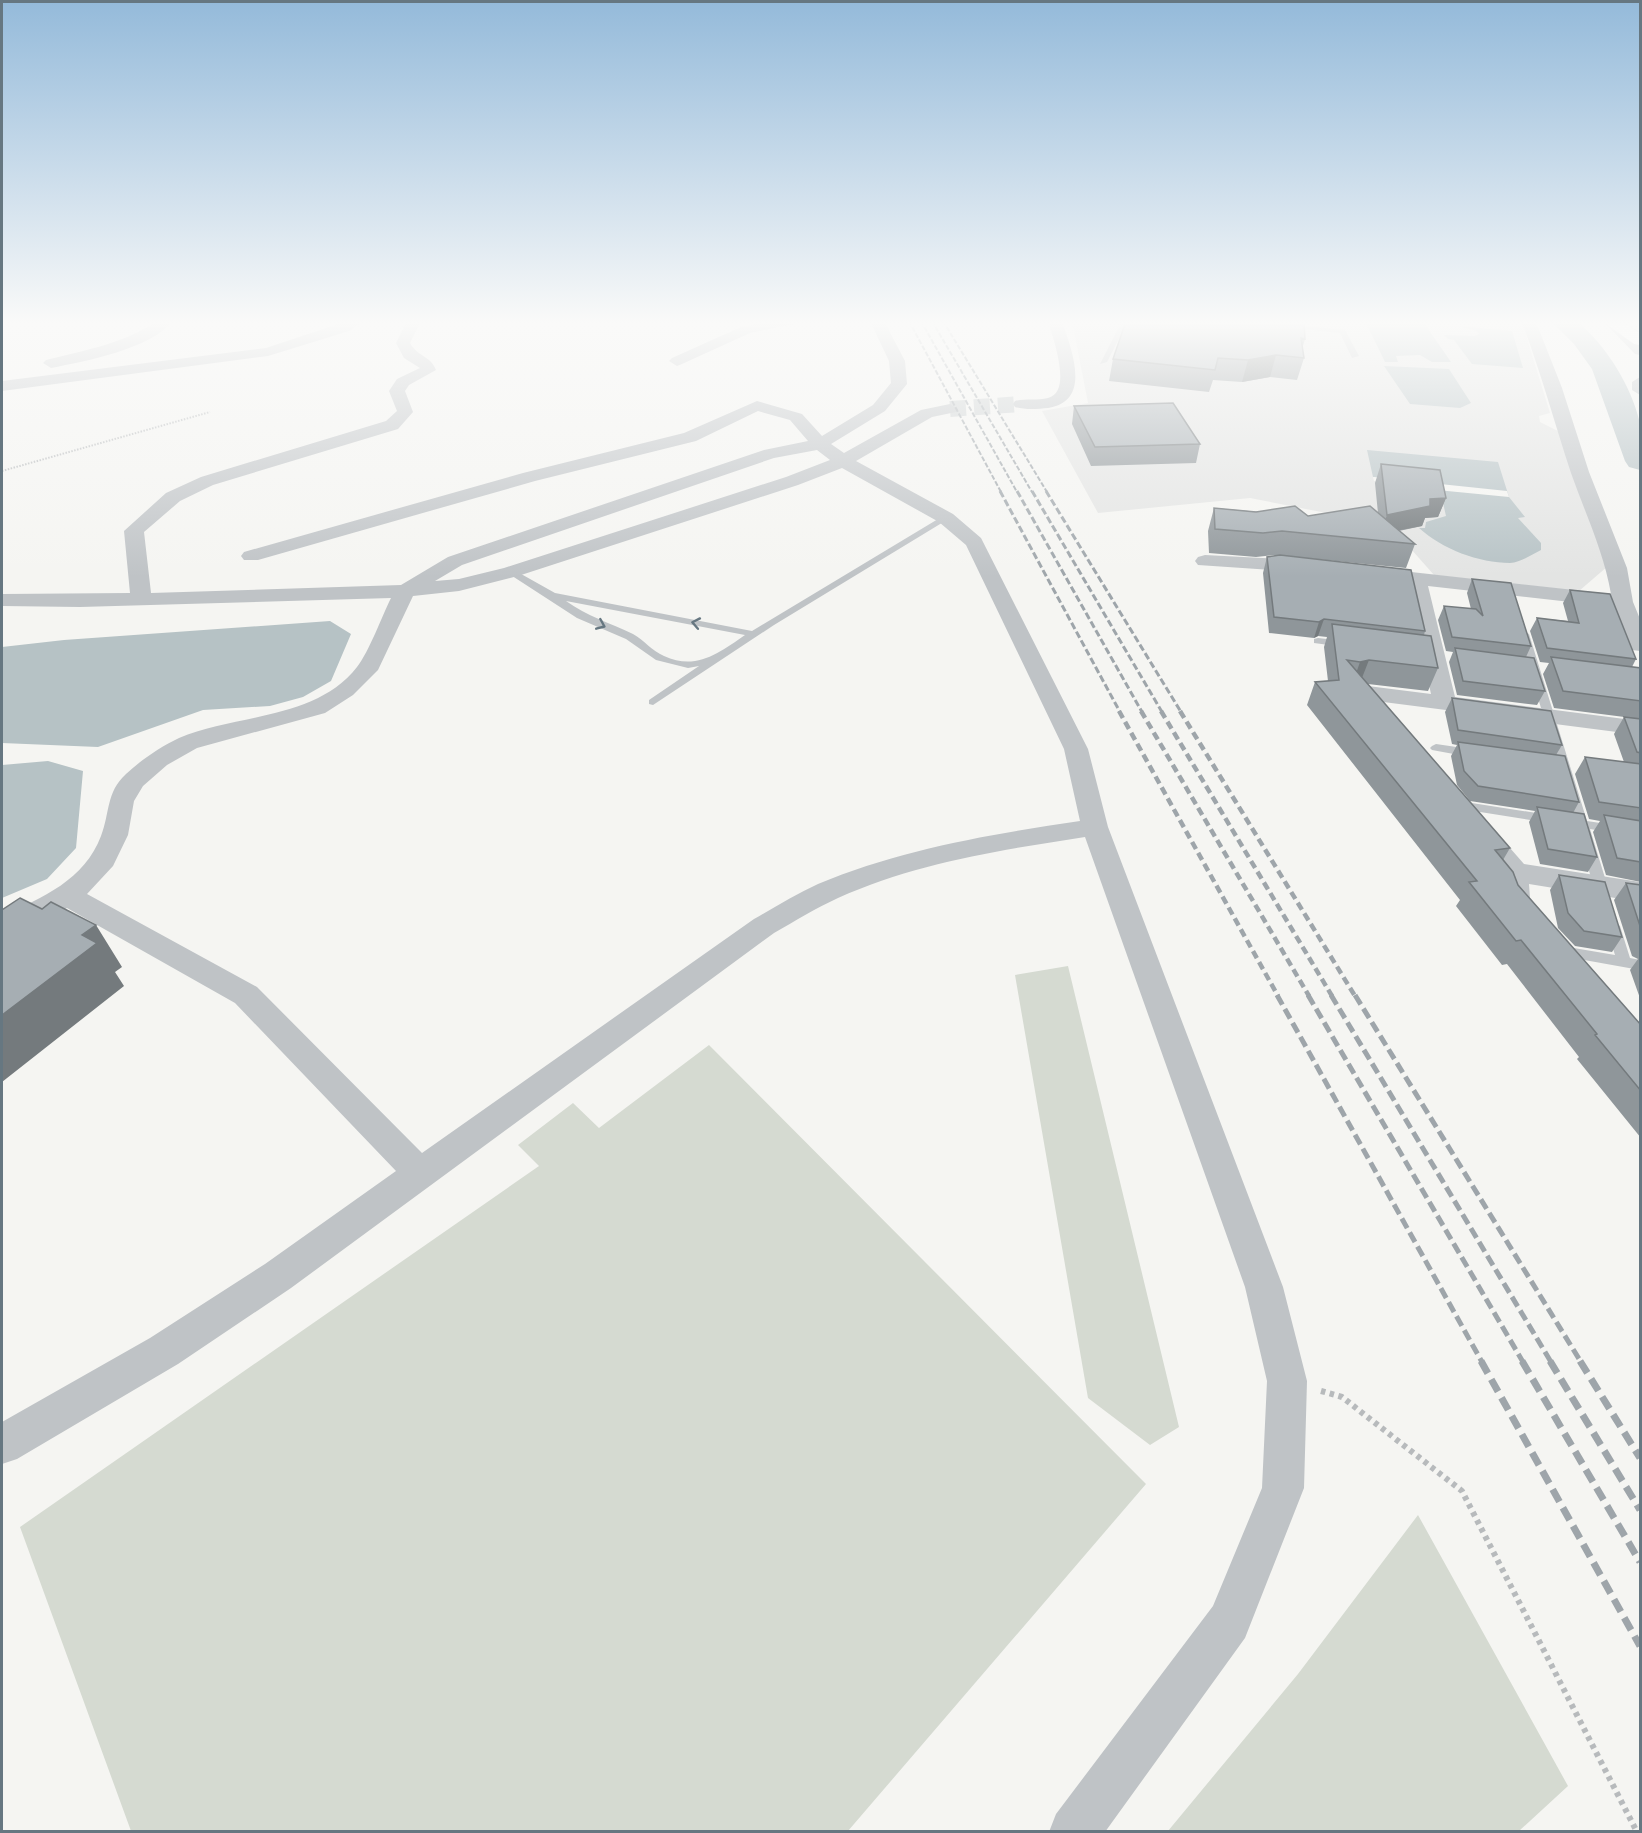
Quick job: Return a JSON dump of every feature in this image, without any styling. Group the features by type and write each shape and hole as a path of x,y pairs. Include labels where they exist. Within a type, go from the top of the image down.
{"street":[{"path":"141,599 134,531 173,496 207,481 392,425 405,412 403,407"},
{"path":"251,556 529,477 690,437 756,407"},
{"path":"759,407 796,417 832,453 946,518 974,542 1076,749 1095,827 1264,1287 1287,1381 1283,1488 1229,1622 1074,1832"},
{"path":"2,600 141,599 405,591 459,585 511,572 792,481 832,453 880,407"},
{"path":"1560,407 1580,472 1617,568 1623,602 1641,645"},
{"path":"2,926 68,896 99,866 115,835 121,801 133,781 158,760 188,743 317,708 345,690 367,670 405,591 455,561 771,454 832,453 927,413 950,409"},
{"path":"1205,561 1256,565 1275,563 1322,568"},
{"path":"1357,572 1512,595 1623,602"},
{"path":"1416,579 1445,703"},
{"path":"1383,718 1360,692 1641,728"},
{"path":"1436,773 1515,872 1606,904 1641,892"},
{"path":"2,1444 164,1351 278,1276 764,926 828,891 889,868 994,842 1095,827"},
{"path":"1515,872 1516,901 1589,985"},
{"path":"68,896 246,995 421,1174"}],"lane":[{"path":"653,702 753,634 946,518"},
{"path":"511,572 551,595 581,616 630,638 660,658 688,665 715,660"},
{"path":"551,595 753,634"},
{"path":"1520,622 1624,962"},
{"path":"1318,641 1353,645"},
{"path":"1436,773 1483,755"},
{"path":"1436,773 1582,824 1641,832"},
{"path":"1559,951 1641,965"}],"path":[{"path":"2,471 210,412"},
{"path":"1287,1381 1342,1397 1462,1491 1637,1832"}],"shaded area":[{"path":"1068,407 1548,407 1550,413 1539,416 1540,422 1560,432 1608,566 1579,591 1434,575 1411,549 1357,519 1250,498 1098,513 1042,411"},
{"path":"1367,450 1498,462 1509,497 1525,517 1518,518 1541,543 1541,550 1518,561 1498,562 1462,553 1428,536 1419,528 1425,528 1426,522 1446,516 1439,485 1373,477"},
{"path":"330,621 351,634 331,681 303,697 270,706 203,710 98,747 2,743 2,647 64,640"},
{"path":"48,761 83,771 76,848 47,879 2,898 2,765"},
{"path":"1068,966 1179,1427 1150,1445 1088,1398 1015,975"},
{"path":"709,1045 1146,1484 848,1831 131,1831 20,1527 539,1166 518,1145 573,1103 599,1128"},
{"path":"1418,1515 1568,1786 1519,1831 1168,1831 1298,1674"}],"pier":[{"path":"1373,477 1507,491 1509,497 1374,481"}],"building":[{"path":"1074,407 1175,407 1200,444 1095,447"},
{"path":"1381,464 1440,470 1446,498 1430,499 1430,506 1387,515"},
{"path":"1295,506 1308,516 1370,506 1415,544 1282,531 1263,533 1215,529 1214,508 1256,512"},
{"path":"1280,555 1411,570 1425,631 1324,619 1319,622 1274,617 1267,557"},
{"path":"1472,579 1511,583 1531,646 1452,637 1444,606 1476,609 1483,616"},
{"path":"1570,590 1610,594 1636,659 1547,648 1537,618 1579,623"},
{"path":"1332,624 1431,636 1438,668 1369,660 1360,662 1347,660 1510,848 1495,850 1513,872 1518,885 1641,1025 1641,1091 1521,940 1516,941 1469,882 1477,881 1315,682 1339,680"},
{"path":"1455,648 1534,658 1545,691 1463,681"},
{"path":"1551,657 1641,668 1641,701 1563,691"},
{"path":"1452,698 1551,711 1562,745 1458,730"},
{"path":"1624,717 1641,719 1641,753 1637,752"},
{"path":"1458,742 1565,756 1579,802 1478,786 1464,771"},
{"path":"1585,757 1641,764 1641,808 1599,802"},
{"path":"1537,807 1584,814 1597,857 1548,849"},
{"path":"1604,815 1641,821 1641,862 1617,858"},
{"path":"1559,875 1605,882 1622,937 1584,931 1568,913"},
{"path":"1626,883 1641,885 1641,929"},
{"path":"20,898 42,909 51,902 96,925 82,935 97,943 2,1015 2,910"}],"waterway":[{"path":"1619,407 1640,461"}],"tunnel":[{"path":"950,409 985,407"}],"railway":[{"path":"955,407 1001,492"},
{"path":"969,407 1017,492"},
{"path":"982,407 1032,492"},
{"path":"995,407 1047,492"},
{"path":"1000,491 1120,712"},
{"path":"1017,491 1142,712"},
{"path":"1032,491 1162,712"},
{"path":"1046,491 1181,712"},
{"path":"1119,711 1278,996"},
{"path":"1141,711 1309,996"},
{"path":"1161,711 1332,996"},
{"path":"1180,711 1355,996"},
{"path":"1277,995 1482,1362"},
{"path":"1308,995 1523,1362"},
{"path":"1331,995 1551,1362"},
{"path":"1355,995 1581,1362"},
{"path":"1481,1361 1640,1646"},
{"path":"1522,1361 1640,1562"},
{"path":"1550,1361 1640,1510"},
{"path":"1580,1361 1640,1458"}]}
